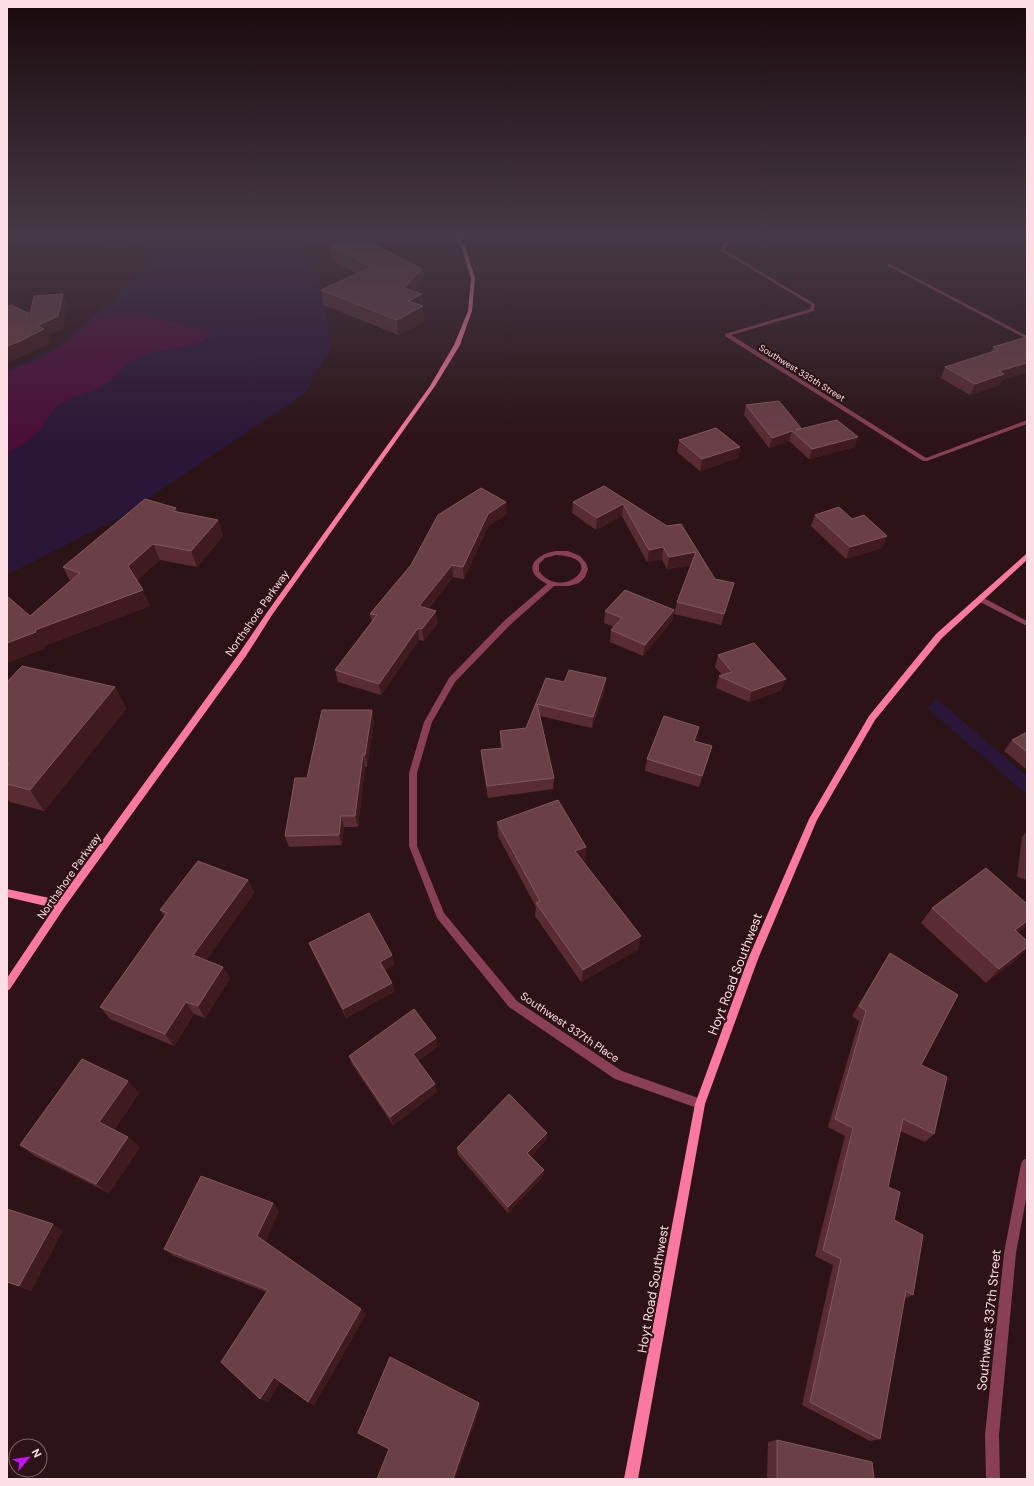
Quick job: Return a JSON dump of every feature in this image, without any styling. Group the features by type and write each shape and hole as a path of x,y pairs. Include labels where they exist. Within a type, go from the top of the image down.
{"street":[{"name":"Northshore Parkway","path":"7,986 61,905 243,654 270,613 432,386 457,345 470,311 471,304"},
{"name":"Southwest 335th Street","path":"813,304 812,310 727,335 925,460 1027,422"},
{"path":"964,304 1027,338"},
{"path":"560,553 572,555 582,561 585,566 585,572 582,577 570,584 552,584 538,577 535,571 535,566 538,560 544,556 560,553"},
{"name":"Hoyt Road Southwest","path":"631,1479 700,1104 753,959 813,819 872,718 939,636 1027,556"},
{"name":"Southwest 337th Place","path":"552,584 507,623 452,680 428,722 413,773 413,846 440,915 513,1004 619,1075 700,1104"},
{"path":"980,599 1027,624"},
{"path":"7,893 61,905"},
{"name":"Southwest 337th Street","path":"993,1479 992,1435 1010,1253 1027,1164"}],"shaded area":[{"path":"107,304 326,304 330,350 304,394 121,517 7,575 7,369 24,363 55,348"},
{"path":"134,313 200,328 207,331 211,335 196,343 153,352 134,359 104,385 57,406 45,424 35,435 7,453 7,372 43,358 60,347 95,318 109,314"},
{"path":"936,698 1027,776 1027,795 927,708"}],"building":[{"path":"32,304 61,304 58,316 37,326 44,329 7,346 7,307 11,305 30,314"},
{"path":"357,304 418,304 423,306 397,320"},
{"path":"1027,337 1027,363 999,371 1004,374 975,384 945,367 998,350 993,347"},
{"path":"779,401 801,428 796,430 837,420 858,437 812,449 792,431 772,438 746,405"},
{"path":"716,428 740,447 702,459 679,440"},
{"path":"604,486 667,526 681,524 715,579 734,583 724,614 677,602 696,552 669,557 663,547 649,550 623,504 597,518 573,502"},
{"path":"481,488 506,502 488,514 463,567 452,565 419,606 436,611 422,629 418,628 379,684 335,670 377,615 370,614 411,565 438,515"},
{"path":"145,499 176,508 173,511 218,520 191,551 153,544 128,566 143,590 35,630 36,632 7,643 7,596 30,616 80,573 63,567"},
{"path":"839,507 852,519 864,515 887,536 850,547 815,515"},
{"path":"625,590 674,610 645,645 611,630 622,618 605,611"},
{"path":"754,643 786,679 752,691 719,676 732,672 718,655"},
{"path":"22,666 115,687 30,790 7,784 7,767 10,763 7,763 7,682"},
{"path":"569,670 606,678 593,717 537,704 554,778 487,786 481,750 503,748 500,731 526,728 546,678 564,682"},
{"path":"322,710 372,710 365,755 363,755 355,816 341,816 339,835 285,836 295,778 307,778"},
{"path":"664,716 699,727 694,741 712,746 702,776 647,759"},
{"path":"1027,732 1027,752 1012,740"},
{"path":"558,800 586,847 575,851 641,936 583,970 536,903 540,901 497,822"},
{"path":"198,861 248,880 193,955 223,967 198,1006 186,1002 165,1034 100,1007 167,913 160,910"},
{"path":"986,868 1027,904 1027,921 1015,930 1027,941 1027,947 999,969 932,908"},
{"path":"369,913 392,955 380,962 392,983 343,1009 309,943"},
{"path":"890,953 958,995 921,1065 947,1077 934,1134 903,1119 888,1187 900,1192 894,1220 923,1235 913,1295 906,1291 880,1439 810,1402 841,1259 823,1250 853,1128 835,1119 866,1011 859,1006"},
{"path":"414,1009 436,1038 413,1054 435,1084 390,1117 349,1056"},
{"path":"82,1059 128,1081 99,1122 128,1137 96,1184 20,1145"},
{"path":"509,1094 547,1133 527,1153 544,1170 508,1207 457,1148"},
{"path":"201,1176 273,1203 257,1236 361,1309 308,1402 274,1377 260,1399 221,1362 268,1290 164,1249"},
{"path":"7,1209 53,1224 19,1286 7,1282"},
{"path":"390,1357 479,1403 453,1479 377,1479 389,1449 358,1433"},
{"path":"777,1440 872,1462 874,1479 777,1479"}]}
